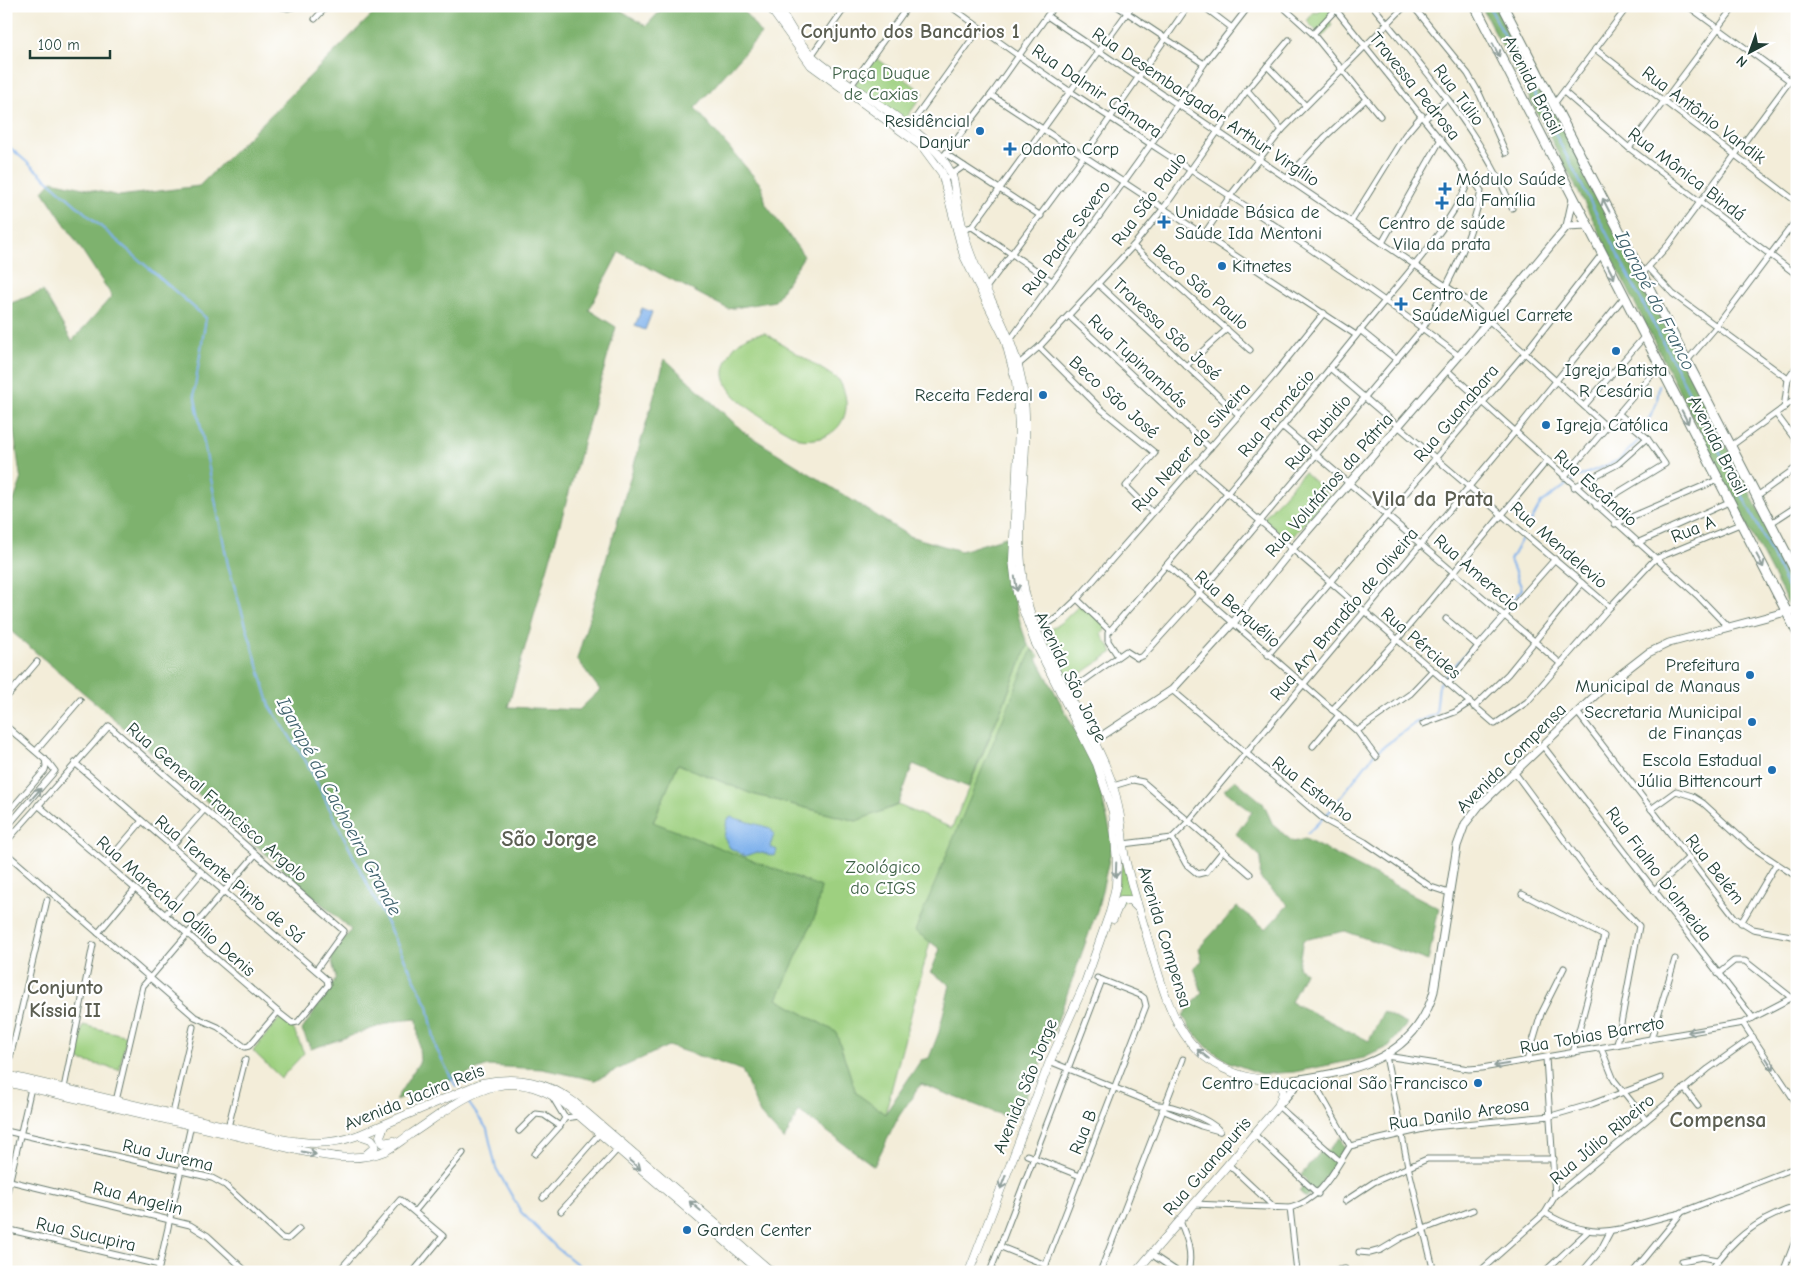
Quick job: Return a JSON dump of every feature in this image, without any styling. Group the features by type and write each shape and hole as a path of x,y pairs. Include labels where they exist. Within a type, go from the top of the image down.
{"highway":[{"name":"Avenida Brasil","path":"1475,6 1728,502 1791,610 1797,632"},
{"name":"Avenida Brasil","path":"1503,6 1645,271 1686,362 1758,496 1797,574"}],"main road":[{"name":"Avenida São Jorge","path":"769,6 811,65 922,146 936,162 945,179 959,230 1011,339 1019,364 1025,420 1021,566 1025,592 1037,631 1094,741 1113,786 1124,856"},
{"name":"Avenida São Jorge","path":"777,6 811,56 850,87 909,127 944,156 952,175 964,256 1004,339 1016,381 1019,427 1013,560 1017,593 1034,642 1097,764 1113,812 1116,840 1116,886 1110,912 1085,982 1042,1081 969,1272"},
{"name":"Avenida Compensa","path":"1124,856 1164,995 1182,1033 1202,1054 1229,1071 1255,1079 1280,1082"},
{"path":"1042,1081 1054,1063 1073,1022 1118,904 1126,899 1130,900 1140,912"},
{"name":"Avenida Jacira Reis","path":"6,1075 305,1144 334,1143 359,1135 482,1083 515,1079 548,1086 575,1103 772,1272"},
{"name":"Avenida Jacira Reis","path":"6,1082 340,1158 365,1156 386,1150 467,1096 491,1087 524,1086 551,1095 580,1116 751,1269 761,1272"},
{"path":"1278,1106 1283,1093 1280,1082"},
{"name":"Rua Guanapuris","path":"1136,1272 1278,1106"},
{"path":"384,1126 380,1136 383,1143 386,1144 416,1131"},
{"path":"359,1135 371,1139 375,1144 373,1150 365,1156"}],"street":[{"path":"278,6 291,8 297,6"},
{"path":"315,19 328,6"},
{"path":"811,56 846,6"},
{"path":"850,87 908,6"},
{"name":"Rua Dalmir Câmara","path":"950,6 1071,92 1230,196 1385,301 1459,356"},
{"path":"1040,216 964,166 944,156 991,95 1054,6"},
{"path":"1117,6 1204,64"},
{"path":"959,230 972,227 1044,131 1132,6"},
{"path":"986,288 1083,157 1188,6"},
{"path":"1203,6 1232,28"},
{"name":"Rua Padre Severo","path":"1011,339 1151,144 1204,64 1248,6"},
{"path":"1282,6 1313,34 1380,116"},
{"name":"Rua Túlio","path":"1373,6 1446,99 1486,156 1501,180 1512,208"},
{"path":"1203,236 1258,158 1282,130 1405,6"},
{"path":"1413,6 1468,74 1480,95 1506,153"},
{"path":"1554,104 1628,6"},
{"path":"1688,6 1797,86"},
{"path":"1628,148 1735,6"},
{"path":"1313,34 1337,8"},
{"name":"Travessa Pedrosa","path":"1337,8 1365,46 1441,139 1459,163 1469,181"},
{"name":"Rua Desembargador Arthur Virgílio","path":"1047,16 1414,266 1447,286 1489,321 1607,427"},
{"path":"909,127 980,28"},
{"name":"Rua São Paulo","path":"1019,364 1039,347 1069,316 1133,246 1163,209 1247,90 1290,40"},
{"name":"Rua Antônio Vandik","path":"1595,49 1663,103 1797,202"},
{"path":"1267,66 1305,105"},
{"path":"1788,379 1716,327 1645,271 1735,156 1797,71"},
{"path":"1247,90 1282,130"},
{"name":"Rua Mônica Bindá","path":"1564,92 1628,148 1797,276"},
{"path":"991,95 1203,236 1358,333 1397,360"},
{"path":"1287,178 1366,99"},
{"path":"1351,222 1400,143 1423,117 1446,99"},
{"path":"1382,243 1441,139"},
{"path":"945,179 964,166"},
{"name":"Rua Promécio","path":"1110,631 1228,493 1414,266 1463,194 1469,181"},
{"name":"Rua Rubidio","path":"1118,656 1127,651 1137,658 1143,656 1199,594 1423,328 1447,286 1479,203 1480,188 1469,181"},
{"name":"Rua Volutários da Pátria","path":"1094,741 1172,690 1233,623 1292,549 1489,321 1567,226 1573,199"},
{"path":"1686,362 1716,327 1797,219"},
{"path":"1567,226 1587,225"},
{"path":"972,227 1052,281"},
{"name":"Beco São Paulo","path":"1133,246 1250,350"},
{"name":"Rua Guanabara","path":"1268,655 1329,581 1525,353 1602,254"},
{"name":"Travessa São José","path":"1098,284 1239,415"},
{"name":"Rua Ary Brandão de Oliveira","path":"1172,838 1470,486 1624,297"},
{"name":"Rua Neper da Silveira","path":"1037,631 1058,617 1077,599 1239,415 1324,313"},
{"name":"Rua Tupinambás","path":"1069,316 1210,448"},
{"path":"1186,366 1227,329"},
{"path":"1584,406 1644,337"},
{"name":"Beco São José","path":"1039,347 1101,409 1155,452 1126,486 1152,512"},
{"path":"1564,477 1660,366"},
{"path":"1784,408 1788,379 1797,366"},
{"name":"Rua Mendelevio","path":"1330,368 1610,607"},
{"name":"Rua Escândio","path":"1447,370 1546,462 1699,597 1728,626"},
{"path":"1731,446 1797,398"},
{"path":"1596,506 1665,464 1646,438 1619,414"},
{"path":"1776,414 1797,442"},
{"name":"Rua Amerecio","path":"1282,426 1318,454 1386,515 1456,572 1561,664"},
{"path":"1574,487 1618,464 1646,438"},
{"path":"1332,710 1397,640 1456,572 1546,462"},
{"name":"Rua Pércides","path":"1195,465 1493,724 1528,702 1561,664"},
{"path":"1758,496 1797,467"},
{"path":"1615,524 1717,480"},
{"path":"1637,543 1728,502"},
{"path":"1771,523 1797,506"},
{"name":"Rua A","path":"1655,559 1740,524"},
{"path":"1448,684 1478,646 1555,559"},
{"path":"1561,664 1610,607 1655,559"},
{"name":"Rua Berquélio","path":"1167,565 1357,731 1376,757"},
{"path":"1474,707 1496,687 1582,583"},
{"path":"1068,692 1118,656 1107,638 1110,631 1077,599"},
{"name":"Avenida Compensa","path":"1280,1082 1357,1068 1386,1056 1416,1029 1431,1001 1457,846 1465,824 1479,806 1577,712 1623,671 1648,654 1669,643 1791,610"},
{"path":"1446,619 1478,646"},
{"path":"6,698 37,662"},
{"path":"1357,731 1410,694 1432,671"},
{"name":"Rua Estanho","path":"1172,690 1245,754 1332,825 1365,842 1431,887 1449,893"},
{"path":"36,751 80,700"},
{"path":"1423,724 1455,712 1469,703"},
{"name":"Rua Belém","path":"1577,712 1728,910 1741,923 1768,933 1797,937"},
{"path":"1313,746 1339,715"},
{"path":"6,726 36,751 53,767 55,772 6,828"},
{"name":"Rua General Francisco Argolo","path":"6,842 109,726 344,931 316,970"},
{"name":"Rua Fialho D'almeida","path":"1543,746 1754,1018"},
{"path":"9,811 44,770 46,766 44,759"},
{"name":"Rua Tenente Pinto de Sá","path":"75,763 316,970 328,983 298,1022"},
{"path":"1515,772 1590,875 1639,926 1617,1045"},
{"path":"1113,786 1133,780 1144,782 1250,874"},
{"name":"Rua Belém","path":"1651,809 1676,791 1692,796 1749,845 1797,877"},
{"name":"Rua Marechal Odílio Denis","path":"38,805 278,1012 292,1023 298,1022"},
{"path":"171,847 204,810"},
{"path":"9,811 20,813"},
{"path":"9,811 14,820"},
{"path":"106,863 142,821"},
{"path":"1123,844 1172,838 1186,864 1198,874 1206,872 1223,851"},
{"path":"6,854 195,1017 218,1027 245,1047 249,1046 278,1012"},
{"path":"116,1101 142,990 150,978 255,855"},
{"path":"1654,890 1688,858"},
{"path":"1741,923 1776,864"},
{"path":"166,915 201,873"},
{"path":"98,933 135,889"},
{"path":"1522,894 1604,936 1573,1053"},
{"path":"6,1075 47,900"},
{"path":"64,1088 93,945"},
{"path":"1651,1039 1674,958"},
{"path":"1718,974 1734,961 1745,960 1794,997"},
{"path":"1527,1061 1540,1014 1564,968"},
{"name":"Rua B","path":"1043,1272 1115,1088 1146,1002 1140,995 1100,979 1069,1069"},
{"name":"Rua Tobias Barreto","path":"1386,1056 1469,1068 1527,1061 1744,1023 1794,997"},
{"path":"1744,1023 1797,1104"},
{"path":"173,1113 194,1027"},
{"name":"Rua Júlio Ribeiro","path":"1479,1272 1544,1213 1555,1196 1684,1088 1753,1037"},
{"path":"1601,1048 1608,1070 1646,1120"},
{"path":"1386,1056 1408,1166 1434,1272"},
{"path":"1546,1058 1555,1196"},
{"path":"1100,1272 1183,1059"},
{"path":"228,1127 245,1060"},
{"path":"1054,1063 1157,1105 1163,1111 1220,1131 1214,1124 1166,1104 1157,1105"},
{"path":"990,1272 1069,1069"},
{"path":"1194,1204 1290,1208 1304,1204 1318,1194 1350,1146 1311,1077"},
{"name":"Rua Danilo Areosa","path":"1350,1146 1432,1127 1551,1116 1661,1078"},
{"name":"Rua Guanapuris","path":"1278,1106 1301,1079"},
{"path":"6,1197 8,1181 31,1088"},
{"path":"1684,1088 1698,1106"},
{"path":"551,1095 565,1118"},
{"path":"1278,1106 1340,1161"},
{"path":"519,1131 527,1122 540,1113 560,1126"},
{"path":"565,1118 580,1116"},
{"path":"535,1154 565,1118"},
{"path":"158,1272 191,1125"},
{"name":"Rua Jurema","path":"6,1131 221,1182 284,1240 290,1238 299,1229"},
{"path":"543,1198 599,1134"},
{"path":"1254,1134 1318,1194"},
{"path":"561,1210 617,1150"},
{"path":"415,1211 463,1154"},
{"path":"1027,1155 1080,1176"},
{"path":"1345,1201 1374,1182 1408,1166 1436,1158 1554,1159"},
{"path":"1228,1164 1275,1208"},
{"path":"1544,1213 1559,1222 1587,1232 1610,1232 1682,1212 1797,1167"},
{"name":"Rua Angelin","path":"8,1181 169,1219 200,1230 247,1272"},
{"path":"338,1272 400,1200 443,1236 413,1272"},
{"path":"1710,1272 1718,1260 1750,1228 1781,1211 1797,1207"},
{"path":"1290,1208 1296,1272"},
{"path":"1359,1252 1370,1253 1381,1250 1424,1229 1472,1210"},
{"path":"1633,1272 1682,1212"},
{"path":"1180,1221 1190,1249 1188,1272"},
{"name":"Rua Sucupira","path":"6,1229 159,1265"},
{"path":"1544,1272 1587,1232"},
{"path":"1582,1272 1600,1252 1610,1232"},
{"path":"1783,1272 1797,1236"},
{"path":"1001,1246 1046,1265"},
{"path":"1151,1254 1178,1272"},
{"path":"1682,1261 1702,1257 1718,1260"},
{"path":"1324,1272 1345,1269"}],"green space":[{"path":"381,6 614,6 646,26 665,6 689,6 694,9 699,6 740,6 761,34 695,108 762,186 766,205 804,256 775,301 728,309 619,252 589,310 616,327 508,707 579,710 600,690 577,659 665,359 745,433 909,536 961,551 1009,536 1016,605 1028,645 968,787 913,764 898,805 856,821 752,794 678,764 653,822 821,887 815,916 777,999 836,1032 856,1093 885,1114 921,1060 929,1058 939,1032 950,985 931,972 940,949 915,931 1032,649 1094,766 1113,842 1098,908 1044,1058 1015,1120 921,1084 899,1116 874,1166 799,1111 784,1140 760,1114 742,1070 668,1046 595,1080 542,1069 488,1066 395,1100 420,1061 417,1019 395,1021 311,1049 302,1030 336,978 331,957 351,930 105,711 6,627 6,522 21,481 6,378 6,305 43,291 72,341 112,296 43,191 52,181 119,196 199,186"},
{"path":"1323,6 1349,6 1344,12 1340,10 1328,19 1332,25 1322,37 1307,21 1314,12 1318,13"},
{"path":"1481,6 1500,6 1714,421 1797,587 1797,620 1743,518 1586,206"},
{"name":"Praça Duque de Caxias","path":"875,57 924,93 904,121 853,86"},
{"path":"765,333 839,380 846,404 845,414 834,431 824,437 800,439 757,414 729,389 724,377 724,370 733,349 745,338"},
{"path":"1304,472 1329,495 1289,541 1263,519"},
{"path":"1081,604 1107,627 1101,634 1113,652 1066,684 1043,635 1063,621"},
{"name":"Zoológico do CIGS","path":"1028,645 1039,656 959,831 885,1114 856,1093 836,1032 777,999 815,916 821,887 653,823 678,764 752,794 856,821 898,805 952,828"},
{"path":"1235,780 1263,803 1273,825 1293,842 1305,839 1439,908 1428,961 1345,931 1303,940 1298,967 1305,972 1291,1002 1369,1041 1383,1012 1407,1024 1389,1046 1364,1058 1294,1072 1262,1074 1229,1062 1207,1047 1190,1028 1183,1015 1202,993 1194,967 1202,961 1199,948 1237,907 1266,929 1288,905 1260,878 1261,857 1236,834 1252,812 1224,790"},
{"path":"1123,860 1134,901 1127,897 1111,916"},
{"path":"280,1018 293,1028 304,1053 281,1078 253,1051"},
{"path":"83,1025 127,1036 119,1070 75,1059"},
{"path":"1340,1137 1345,1149 1317,1189 1306,1198 1299,1191 1307,1181 1301,1175 1322,1150 1327,1151"}],"water":[{"path":"642,308 652,312 645,330 635,326"},
{"path":"731,817 770,828 774,834 770,847 777,850 775,856 757,852 745,856 730,848 724,838 727,820"}],"waterway":[{"name":"Igarapé do Franco","path":"1489,6 1755,520 1797,607"},
{"name":"Igarapé da Cachoeira Grande","path":"6,144 206,318 194,393 228,565 270,706 308,765 428,1006 436,1048 456,1087"},
{"path":"1529,525 1541,503 1578,477 1619,460 1639,440 1657,402 1659,385"},
{"path":"1308,833 1331,810 1374,754 1415,723 1436,714 1439,684 1522,589 1510,560 1521,540"},
{"name":"Igarapé da Cachoeira Grande","path":"468,1102 487,1129 496,1168 521,1212 557,1248 587,1272"}],"place":[{"name":"Residêncial Danjur","path":"980,131"},
{"name":"Odonto Corp","path":"1010,149"},
{"name":"Módulo Saúde da Família","path":"1445,189"},
{"name":"Centro de saúde Vila da prata","path":"1442,203"},
{"name":"Unidade Básica de Saúde Ida Mentoni","path":"1164,222"},
{"name":"Kitnetes","path":"1222,266"},
{"name":"Centro de SaúdeMiguel Carrete","path":"1401,304"},
{"name":"Igreja Batista R Cesária","path":"1616,351"},
{"name":"Receita Federal","path":"1043,395"},
{"name":"Igreja Católica","path":"1546,425"},
{"name":"Prefeitura Municipal de Manaus","path":"1750,675"},
{"name":"Secretaria Municipal de Finanças","path":"1752,722"},
{"name":"Escola Estadual Júlia Bittencourt","path":"1772,770"},
{"name":"Centro Educacional São Francisco","path":"1478,1083"},
{"name":"Garden Center","path":"687,1230"}],"district":[{"name":"Conjunto dos Bancários 1","path":"910,31"},
{"name":"Vila da Prata","path":"1433,498"},
{"name":"São Jorge","path":"549,838"},
{"name":"Conjunto Kíssia II","path":"65,998"},
{"name":"Compensa","path":"1718,1119"}]}
